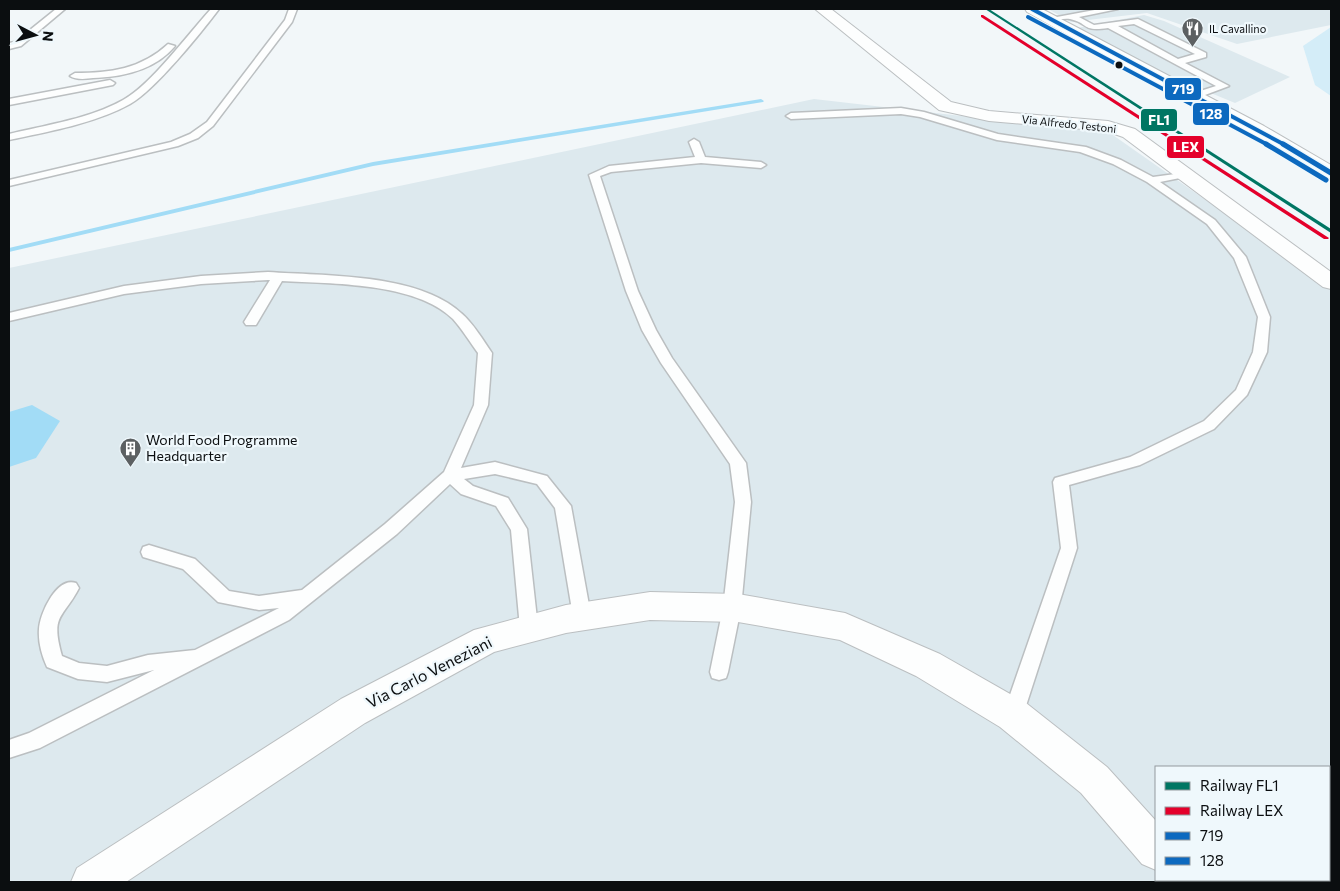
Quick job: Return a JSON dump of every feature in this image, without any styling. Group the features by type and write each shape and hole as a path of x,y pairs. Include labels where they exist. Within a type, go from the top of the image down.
{"street":[{"name":"Via Alfredo Testoni","path":"822,9 945,106 989,116 1115,127 1135,136 1331,282"},
{"path":"1032,9 1130,65 1274,138 1331,173"},
{"name":"Via Carlo Veneziani","path":"91,882 353,712 486,640 582,616 650,606 732,608 845,627 928,665 1013,715 1094,780 1155,849"}],"lane":[{"path":"9,46 18,44 62,9"},
{"path":"76,76 117,73 157,59 202,9"},
{"path":"9,137 105,112 127,102 145,89 216,9"},
{"path":"9,183 174,144 194,136 210,124 289,20 293,9"},
{"path":"1050,19 1114,9"},
{"path":"1071,16 1093,28 1136,21 1203,55 1177,62"},
{"path":"1111,26 1224,86 1194,96"},
{"path":"9,102 158,74"},
{"path":"791,116 884,110 921,114 997,137 1082,149 1117,162 1151,180 1211,222 1240,257 1264,317 1260,352 1242,392 1210,425 1135,461 1061,482 1069,548 1013,715"},
{"path":"694,142 701,160"},
{"path":"719,672 732,608 743,502 738,463 666,360 649,330 632,291 594,174 608,169 701,160 761,165"},
{"path":"1151,180 1186,174"},
{"path":"251,322 278,277"},
{"path":"9,317 124,290 201,280 278,277 376,283 425,296 457,316 485,353 481,405 450,475 391,529 283,615 33,741 9,749"},
{"path":"450,475 495,468 542,480 563,506 582,616"},
{"path":"450,475 467,490 502,502 519,529 529,628"},
{"path":"149,552 189,564 224,597 259,603 307,596"},
{"path":"70,588 53,608 46,637 54,661 78,671 107,674 148,662 202,657"}],"shaded area":[{"path":"1048,9 1331,9 1331,25 1237,44 1147,13 1071,22"},
{"path":"1144,15 1164,21 1290,77 1235,103 1167,75 1077,28"},
{"path":"1331,27 1331,96 1315,85 1303,46"},
{"path":"814,99 1110,133 1331,288 1331,882 9,882 9,268"}],"water":[{"path":"32,405 60,421 36,458 9,467 9,412"}],"waterway":[{"path":"9,250 373,164 761,101"}],"rail line":[{"name":"FL1","path":"987,9 1331,231"},
{"name":"LEX","path":"982,16 1326,238"}],"transit line":[{"name":"719","path":"1032,9 1258,129 1331,173"},
{"name":"128","path":"1028,17 1254,137 1326,180"}],"place":[{"name":"IL Cavallino","path":"1193,48"},
{"name":"World Food Programme Headquarter","path":"130,467"}]}
